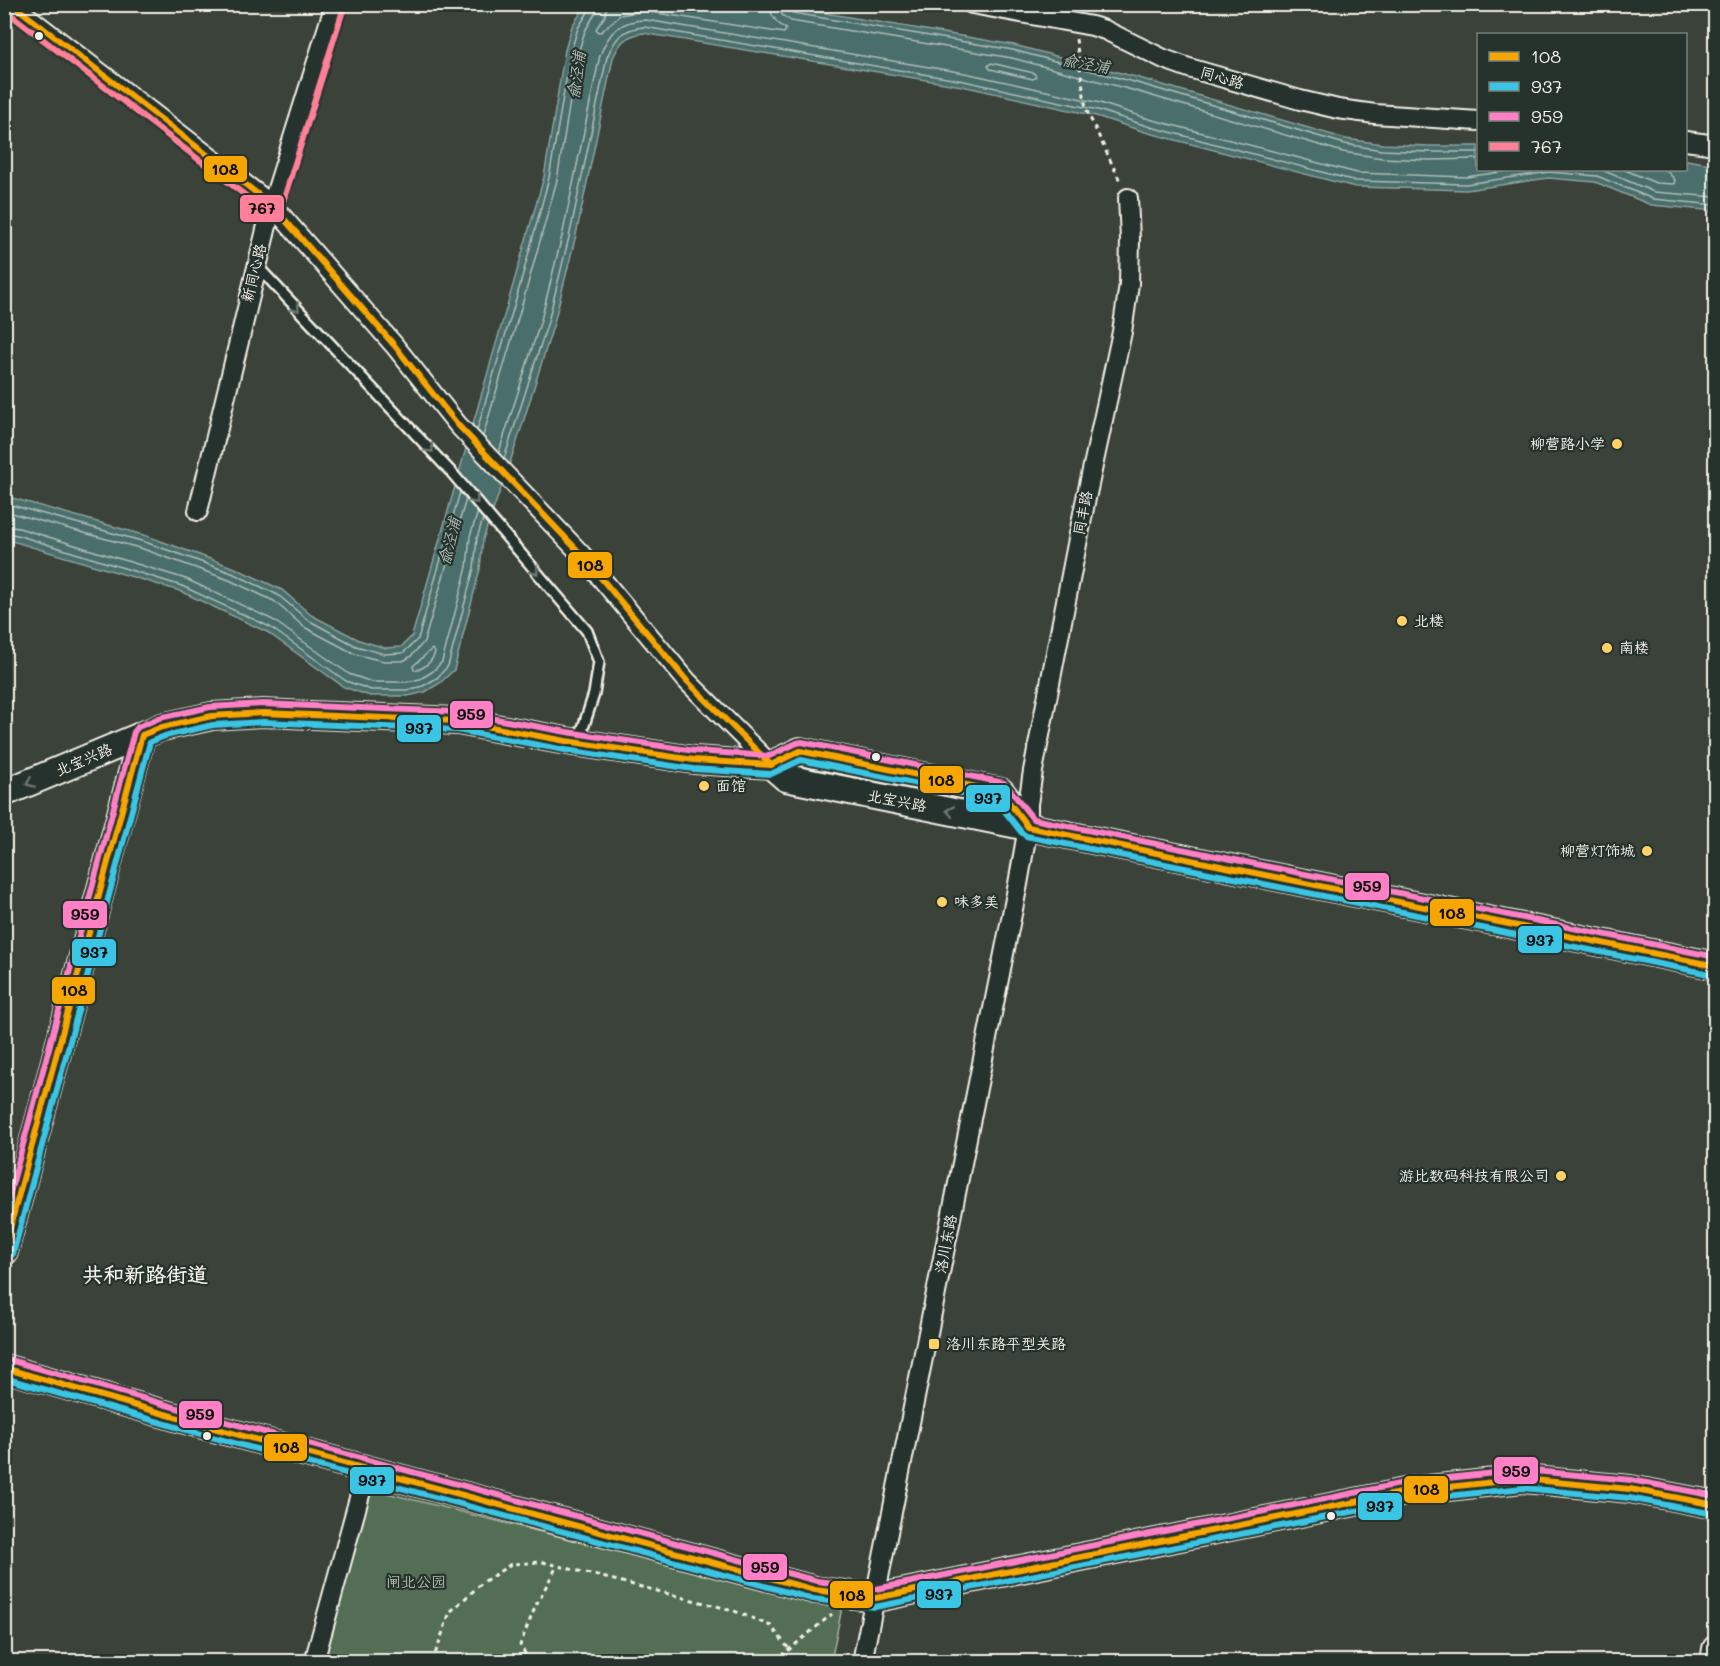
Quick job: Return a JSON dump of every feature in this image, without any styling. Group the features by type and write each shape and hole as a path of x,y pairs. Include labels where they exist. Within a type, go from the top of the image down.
{"street":[{"path":"11,4 272,205 394,345 458,425 580,554 687,681 771,765"},
{"name":"新同心路","path":"198,511 272,205 335,4"},
{"name":"同心路","path":"972,4 1105,30 1164,59 1299,100 1375,114 1477,121"},
{"path":"1687,141 1716,145"},
{"name":"同丰路","path":"1028,827 1028,804 1033,771 1085,503 1122,332 1129,284 1128,198"},
{"name":"北宝兴路","path":"4,793 142,735 203,717 263,713 458,721 566,741 694,760 771,765 786,778 1716,966"},
{"path":"4,1252 142,735"},
{"name":"洛川东路","path":"862,1662 865,1597 1028,827"},
{"path":"4,1368 210,1427 815,1590 865,1597 1410,1491 1523,1479 1630,1489 1716,1504"},
{"path":"314,1662 367,1469"},
{"path":"1714,1662 1716,1649"}],"lane":[{"path":"256,265 452,473 587,631 598,662 594,694 582,731 566,741"}],"path":[{"path":"1073,22 1086,109 1128,198"},
{"path":"434,1662 450,1612 482,1583 511,1564 543,1562 732,1610 771,1626 789,1649"},
{"path":"530,1662 520,1645 536,1605 556,1566"},
{"path":"774,1662 789,1649 865,1597"}],"green space":[{"name":"闸北公园","path":"359,1486 842,1608 831,1661 308,1662"}],"water":[{"name":"俞泾浦","path":"586,5 778,5 1014,45 1136,77 1346,139 1383,144 1477,146 1477,171 1687,171 1687,160 1715,165 1715,211 1651,205 1595,182 1548,178 1467,190 1355,187 1145,132 1096,116 962,86 643,33 624,41 613,58 576,235 554,323 516,445 483,539 480,569 454,670 440,683 425,692 408,696 370,696 344,687 267,632 180,591 5,539 5,496 147,536 235,568 282,590 311,615 359,640 385,648 401,647 412,636 544,177 565,50 572,26"}],"transit line":[{"name":"108","path":"12,4 272,205 394,345 458,425 581,554 687,681 771,765"},
{"name":"767","path":"6,11 267,212 273,214 281,208 344,7"},
{"name":"959","path":"4,1215 134,732 138,727 159,718 210,707 263,704 458,712 567,732 695,751 769,756 802,742 1004,783 1033,819 1716,957"},
{"name":"108","path":"4,1250 142,735 162,727 212,716 263,713 458,721 566,741 694,760 771,765 800,751 1001,792 1028,827 1716,966"},
{"name":"937","path":"13,1254 150,742 165,736 213,725 263,722 457,730 565,750 693,769 771,774 801,760 996,800 1026,836 1714,975"},
{"name":"959","path":"6,1359 212,1418 817,1581 876,1589 1409,1482 1524,1470 1631,1480 1716,1496"},
{"name":"108","path":"4,1368 210,1427 815,1590 876,1598 1410,1491 1523,1479 1630,1489 1716,1505"},
{"name":"937","path":"4,1378 208,1436 813,1599 875,1607 1411,1500 1523,1488 1629,1498 1714,1514"}],"place":[{"name":"柳营路小学","path":"1617,444"},
{"name":"北楼","path":"1402,621"},
{"name":"南楼","path":"1607,648"},
{"name":"面馆","path":"704,786"},
{"name":"柳营灯饰城","path":"1647,851"},
{"name":"味多美","path":"942,902"},
{"name":"游比数码科技有限公司","path":"1561,1176"},
{"name":"洛川东路平型关路","path":"934,1344"}],"district":[{"name":"共和新路街道","path":"145,1275"}]}
